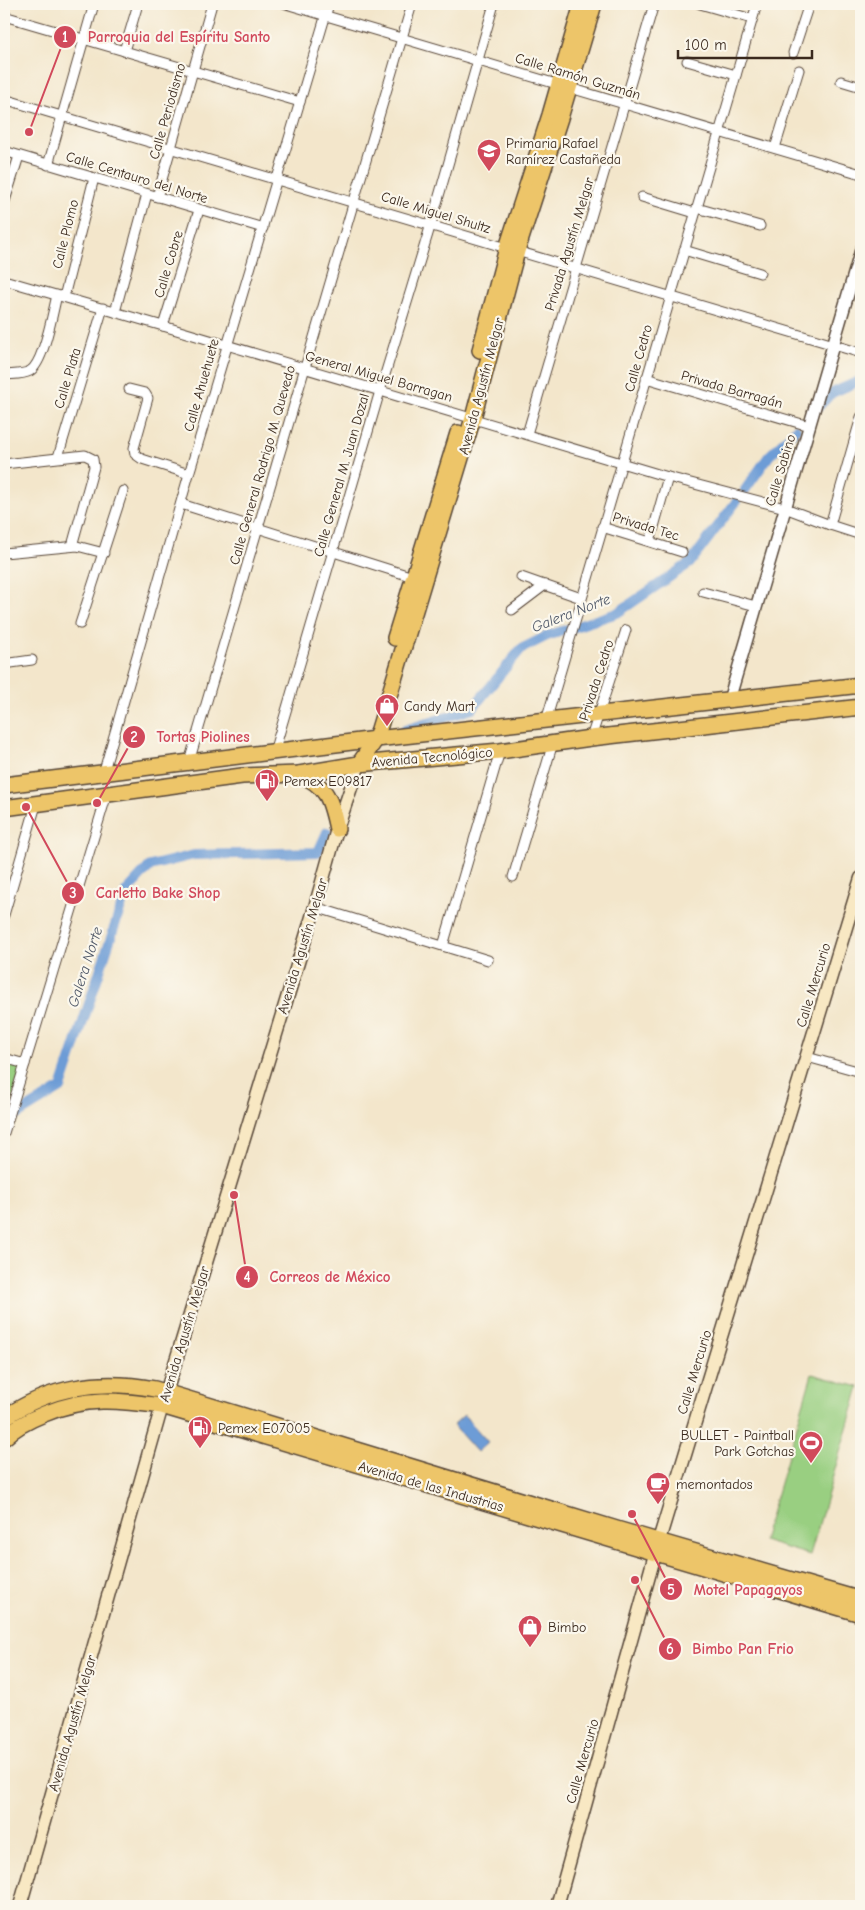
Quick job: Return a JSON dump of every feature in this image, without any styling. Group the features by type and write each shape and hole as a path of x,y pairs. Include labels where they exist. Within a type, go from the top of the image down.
{"main road":[{"name":"Avenida Agustín Melgar","path":"564,85 582,4"},
{"name":"Avenida Agustín Melgar","path":"20,1906 164,1399 315,907 337,829 359,764 382,718 469,416 512,250 564,85 594,4"},
{"name":"Avenida Agustín Melgar","path":"371,739 413,576 469,416"},
{"name":"Avenida Tecnológico","path":"4,785 371,739 861,685"},
{"name":"Avenida Tecnológico","path":"4,808 242,776 299,774 359,764 500,751 591,738 861,707"},
{"path":"382,718 392,732 400,736"},
{"path":"299,774 312,779 327,794 337,829"},
{"name":"Calle Mercurio","path":"557,1906 657,1546 858,898 861,878"},
{"name":"Avenida de las Industrias","path":"4,1418 35,1399 50,1393 91,1385 124,1384 164,1399 619,1535 861,1600"},
{"name":"Avenida de las Industrias","path":"4,1438 29,1420 73,1404 95,1400 164,1399"},
{"name":"Avenida de las Industrias","path":"657,1546 861,1614"}],"street":[{"path":"48,165 94,4"},
{"path":"124,51 138,4"},
{"name":"Calle Periodismo","path":"157,197 212,4"},
{"name":"Calle Ramón Guzmán","path":"286,4 861,174"},
{"name":"Calle Ahuehuete","path":"103,774 189,474 329,4"},
{"name":"Calle General Rodrigo M. Quevedo","path":"189,762 412,4"},
{"name":"Calle General M. Juan Dozal","path":"274,752 380,390 431,224 494,4"},
{"name":"Privada Agustín Melgar","path":"526,434 654,4"},
{"path":"700,4 752,19"},
{"name":"Calle Cedro","path":"546,721 757,4"},
{"path":"793,53 809,4"},
{"path":"4,16 300,102"},
{"path":"687,61 736,75"},
{"path":"775,148 800,70"},
{"path":"841,81 861,87"},
{"name":"Calle Miguel Shultz","path":"4,99 861,352"},
{"name":"Calle Centauro del Norte","path":"4,151 263,228"},
{"path":"4,204 19,156"},
{"name":"Calle Plomo","path":"4,375 26,372 36,366 60,296 94,178"},
{"path":"115,312 146,194"},
{"path":"642,197 760,226"},
{"name":"Calle Cobre","path":"163,326 199,210"},
{"path":"684,250 760,273"},
{"name":"Calle Sabino","path":"729,700 861,250"},
{"name":"General Miguel Barragan","path":"4,280 469,416 668,477 785,508 830,525 861,534"},
{"path":"4,288 23,286"},
{"name":"Calle Plata","path":"58,457 103,308"},
{"name":"Privada Barragán","path":"646,378 809,426"},
{"path":"129,389 145,394 148,398 134,448 135,454 142,459 189,474"},
{"path":"830,525 861,418"},
{"path":"4,464 84,455 93,459 94,467 72,546"},
{"path":"650,541 668,477"},
{"path":"80,624 123,491"},
{"path":"181,504 413,576"},
{"name":"Privada Tec","path":"602,527 682,552"},
{"path":"4,553 77,546 104,553"},
{"path":"522,577 581,598"},
{"path":"512,610 545,586"},
{"path":"703,592 756,606"},
{"name":"Privada Cedro","path":"591,738 626,630"},
{"path":"4,664 32,660"},
{"path":"513,877 553,743"},
{"path":"444,946 500,751"},
{"path":"4,1133 107,794"},
{"path":"4,915 36,804"},
{"path":"315,907 488,960"},
{"path":"808,1057 861,1072"},
{"path":"4,1058 25,1064"}],"green space":[{"path":"4,1059 22,1066 4,1130"},
{"name":"BULLET - Paintball Park Gotchas","path":"812,1374 859,1387 810,1555 763,1541"}],"water":[{"path":"464,1415 488,1442 477,1452 453,1425"}],"waterway":[{"name":"Galera Norte","path":"819,406 832,393 861,380"},
{"name":"Galera Norte","path":"745,490 769,456 796,429"},
{"name":"Galera Norte","path":"405,730 472,709 521,649 547,636 617,613 690,563 736,502"},
{"name":"Galera Norte","path":"4,1123 61,1088 126,892 150,866 194,855 318,852 327,832"}],"place":[{"name":"Parroquia del Espíritu Santo","path":"29,132"},
{"name":"Primaria Rafael Ramírez Castañeda","path":"489,172"},
{"name":"Candy Mart","path":"387,727"},
{"name":"Pemex E09817","path":"267,802"},
{"name":"Tortas Piolines","path":"97,803"},
{"name":"Carletto Bake Shop","path":"26,807"},
{"name":"Correos de México","path":"234,1195"},
{"name":"Pemex E07005","path":"200,1449"},
{"name":"BULLET - Paintball Park Gotchas","path":"811,1464"},
{"name":"memontados","path":"658,1505"},
{"name":"Motel Papagayos","path":"632,1514"},
{"name":"Bimbo Pan Frio","path":"635,1580"},
{"name":"Bimbo","path":"530,1648"}]}
